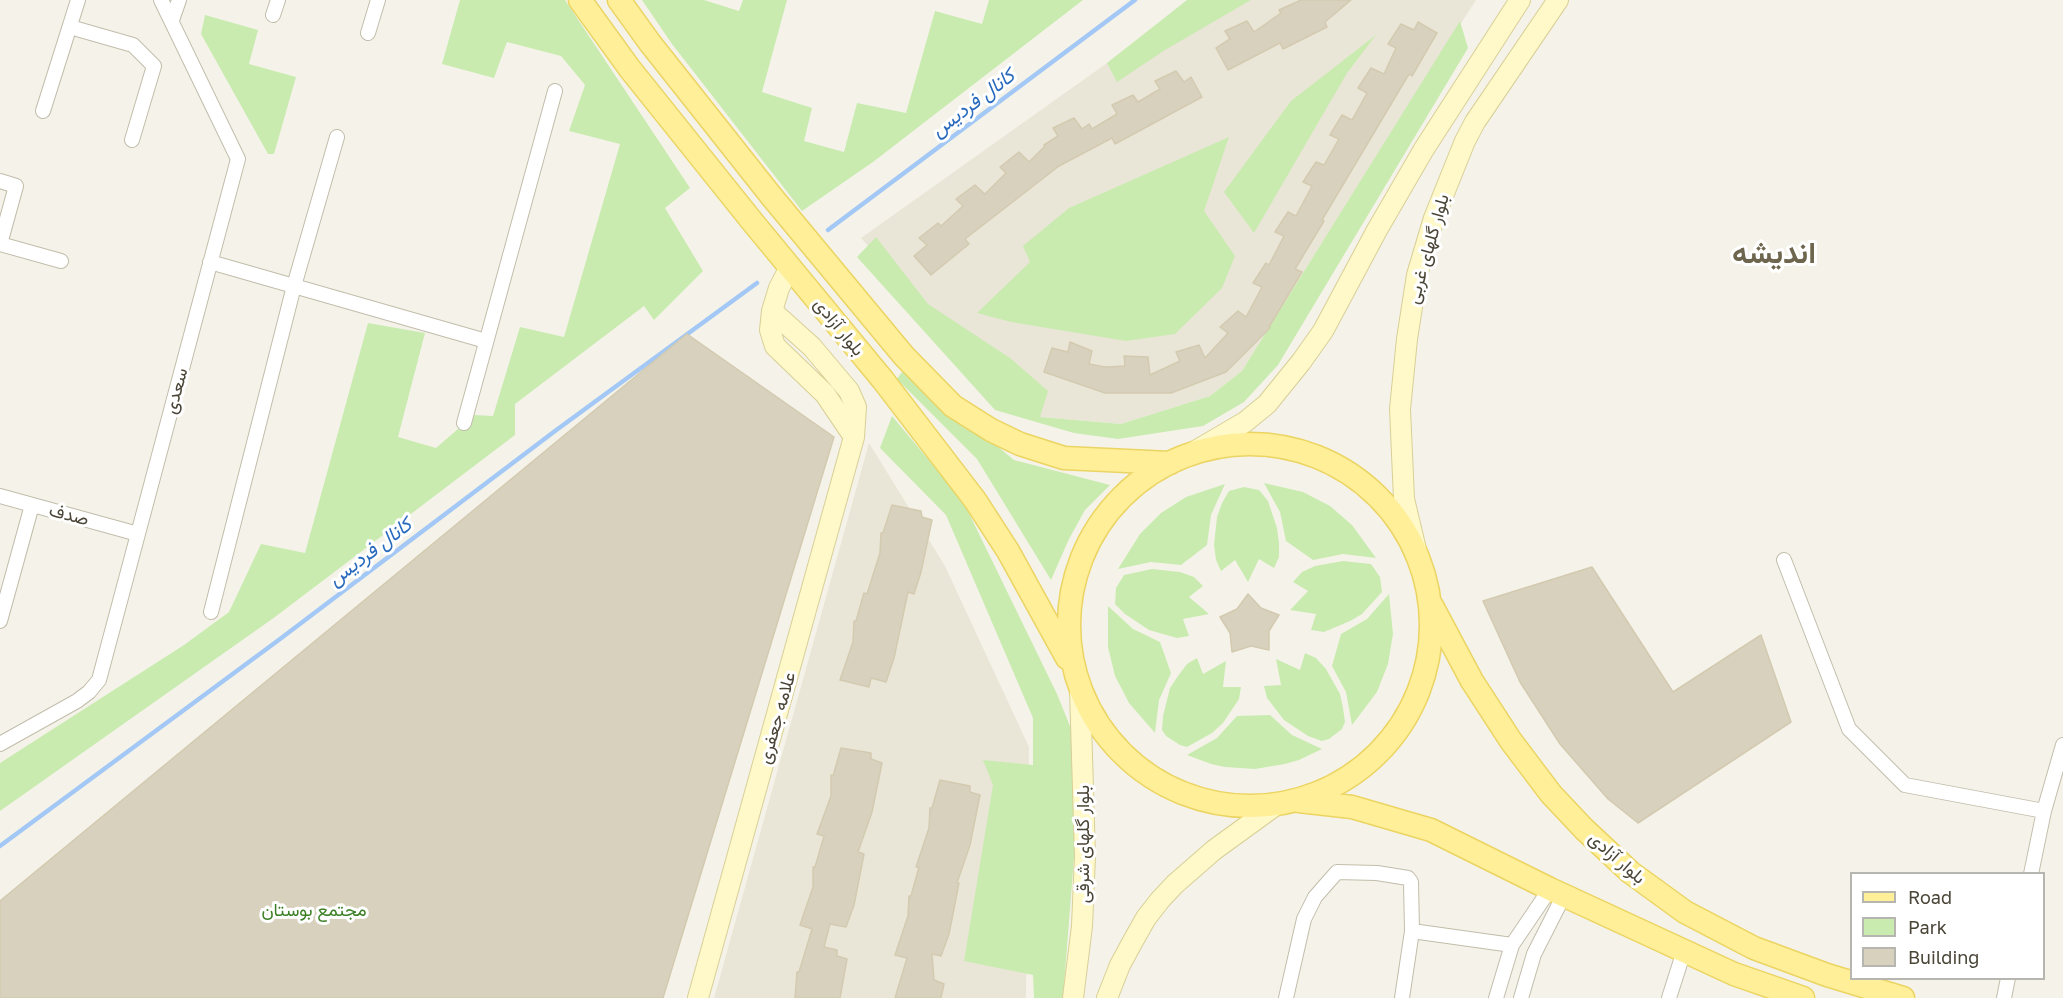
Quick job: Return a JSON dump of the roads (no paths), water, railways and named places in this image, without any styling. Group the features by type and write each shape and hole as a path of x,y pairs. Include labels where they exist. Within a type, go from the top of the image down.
{"main road":[{"name":"بلوار آزادی","path":"580,0 630,69 883,380 975,500 1008,551 1077,680 1088,706 1108,738 1134,765 1166,786 1192,797 1219,804 1257,807 1285,803"},
{"name":"بلوار آزادی","path":"619,0 772,197 904,356 953,406 991,430 1020,444 1064,458 1178,459"},
{"path":"1077,680 1069,633 1071,596 1082,559 1099,526 1123,496 1153,472 1245,422 1267,404 1301,362 1323,331 1424,149 1520,0"},
{"name":"بلوار گلهای غربی","path":"1419,562 1404,499 1400,409 1411,307 1417,275 1434,218 1465,141 1475,122 1558,0"},
{"name":"علامه جعفری","path":"698,998 854,437 856,407 849,391 812,347 772,311 779,288 790,267"},
{"path":"1107,998 1132,941 1146,918 1175,884 1214,850 1285,803 1330,788 1354,773 1376,755 1400,726 1410,709 1424,674 1430,637 1429,599 1419,562 1403,528 1379,499 1350,474 1299,451 1262,444 1224,446 1178,459"},
{"name":"بلوار آزادی","path":"1429,599 1472,681 1511,741 1551,794 1630,872 1685,912 1754,948 1827,975 1904,998"},
{"name":"بلوار گلهای شرقی","path":"1073,998 1082,926 1085,856 1077,680"},
{"path":"1285,803 1352,807 1431,830 1557,892 1734,974 1803,998"}],"street":[{"path":"43,111 78,0"},
{"name":"سعدی","path":"0,744 77,701 99,680 238,159 161,0"},
{"path":"172,20 179,0"},
{"path":"273,15 278,0"},
{"path":"368,33 378,0"},
{"path":"70,27 133,45 154,66 132,140"},
{"path":"464,423 555,91"},
{"path":"211,612 294,286 337,137"},
{"path":"0,181 16,186 0,244 61,261"},
{"path":"210,262 486,341"},
{"name":"صدف","path":"0,496 138,534"},
{"path":"0,621 32,505"},
{"path":"1784,560 1849,729 1905,785 2044,811"},
{"path":"2031,872 2044,811 2063,745"},
{"path":"1286,998 1304,919 1315,897 1337,872 1377,873 1408,878 1411,882 1412,931 1402,998"},
{"path":"1496,998 1512,945 1557,892"},
{"path":"1521,998 1534,954 1557,892"},
{"path":"1412,931 1512,945"},
{"path":"1669,998 1684,951"},
{"path":"2004,998 2008,980"}],"waterway":[{"name":"کانال فردیس","path":"828,230 1135,0"},
{"name":"کانال فردیس","path":"0,846 757,283"}],"district":[{"name":"اندیشه","path":"1774,253"}],"park label":[{"name":"مجتمع بوستان","path":"314,910"}]}
